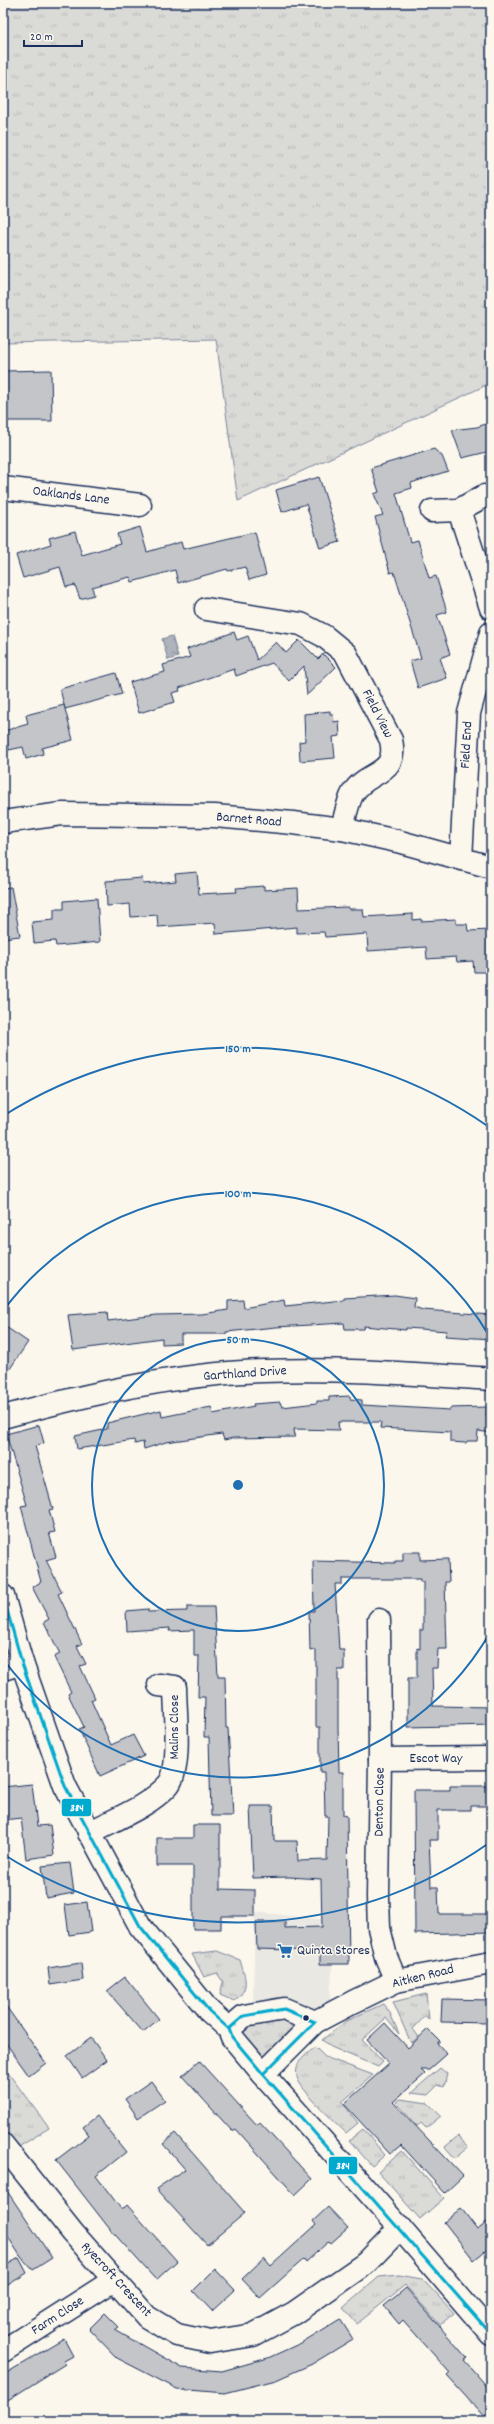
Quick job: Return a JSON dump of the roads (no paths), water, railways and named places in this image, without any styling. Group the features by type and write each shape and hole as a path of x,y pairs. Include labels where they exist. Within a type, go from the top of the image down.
{"street":[{"name":"Oaklands Lane","path":"3,488 140,505"},
{"path":"432,512 459,510 484,496"},
{"path":"459,510 491,608"},
{"name":"Field View","path":"206,609 301,624 324,636 346,654 391,740 394,752 391,762 359,786 352,794 342,829"},
{"name":"Field End","path":"461,859 469,713 491,633"},
{"name":"Barnet Road","path":"3,822 62,814 215,816 342,829 397,841 491,867"},
{"name":"Garthland Drive","path":"3,1417 88,1394 169,1381 264,1371 374,1372 491,1379"},
{"path":"3,1596 13,1666 64,1786 140,1926 209,2011 229,2028 232,2037 263,2074 400,2228 491,2334"},
{"name":"Denton Close","path":"379,1620 379,1928 386,1957 396,1981"},
{"name":"Malins Close","path":"89,1833 144,1804 169,1784 176,1766 175,1687 159,1685"},
{"name":"Escot Way","path":"380,1759 491,1758"},
{"name":"Aitken Road","path":"263,2074 316,2022 396,1981 491,1963"},
{"path":"229,2028 244,2016 284,2009 316,2022"},
{"name":"Ryecroft Crescent","path":"3,2145 114,2280 147,2316 178,2335 210,2342 253,2335 294,2314 366,2262 400,2228"},
{"name":"Farm Close","path":"3,2351 114,2280"}],"water":[{"path":"172,636 178,657 168,660 162,639"}],"place":[{"name":"Quinta Stores","path":"285,1951"}]}
